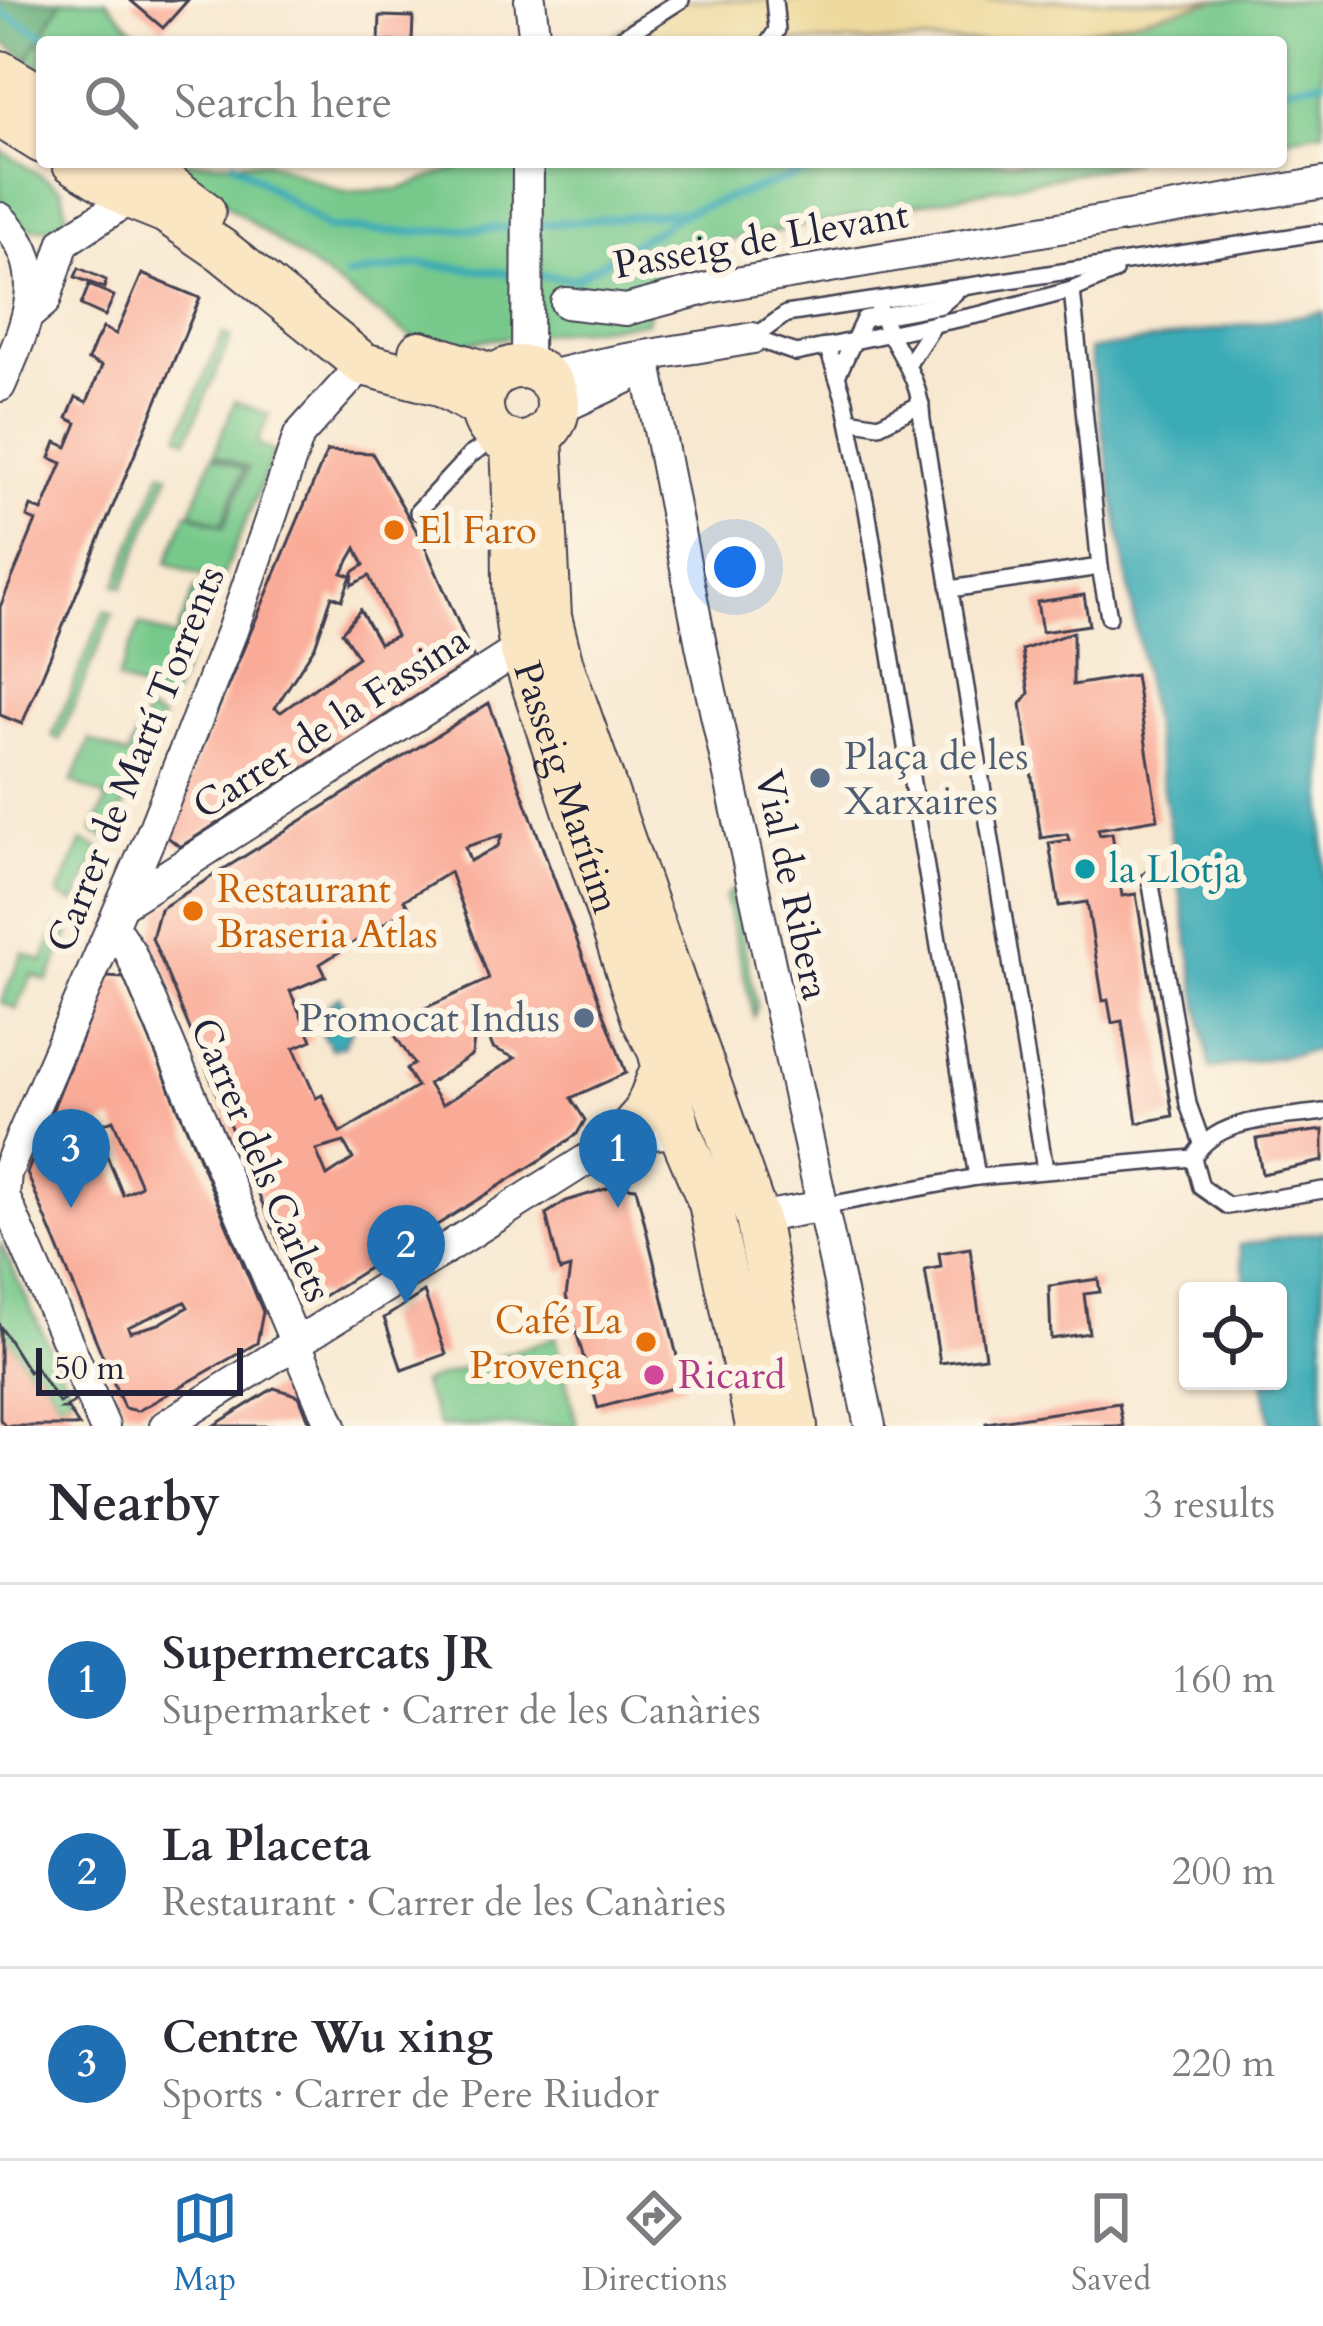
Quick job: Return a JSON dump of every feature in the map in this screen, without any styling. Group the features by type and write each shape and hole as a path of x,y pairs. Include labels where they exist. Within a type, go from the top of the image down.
{"street":[{"path":"530,0 534,36"},
{"path":"0,72 36,93"},
{"path":"0,116 36,138"},
{"path":"93,168 134,180 376,339 520,406"},
{"path":"520,406 528,305 528,168"},
{"path":"0,386 31,313 45,301 64,242 134,180"},
{"path":"134,180 166,212 223,251 363,364 520,406 626,377 645,358 753,338"},
{"name":"Passeig de Llevant","path":"566,303 626,310 712,287 1323,183"},
{"path":"0,218 23,241 31,313"},
{"path":"23,241 64,242"},
{"name":"Vial de Ribera","path":"645,358 666,443 701,645 870,1426"},
{"name":"Carrer de Martí Torrents","path":"104,1426 4,1196 6,1173 119,915 232,631 299,435 363,364"},
{"name":"Passeig Marítim","path":"520,406 514,604 521,648 663,1066 757,1218 796,1426"},
{"name":"Passeig Marítim","path":"520,406 550,617 698,1128 757,1426"},
{"name":"Carrer de la Fassina","path":"119,915 521,648"},
{"name":"Carrer dels Carlets","path":"119,915 130,952 331,1426"},
{"path":"165,1426 624,1136 645,1112 663,1066"},
{"path":"624,1136 698,1128"},
{"path":"757,1218 823,1206"}],"lane":[{"path":"624,36 681,0"},
{"path":"773,36 777,30 774,0"},
{"path":"753,338 786,314 941,305 958,291 1323,232"},
{"path":"753,338 796,353 1072,290 1139,262"},
{"path":"1072,290 1108,617"},
{"path":"879,309 886,333 921,387 1045,1168"},
{"path":"837,376 864,319 879,309"},
{"path":"908,364 935,323"},
{"path":"827,346 849,420 977,1177"},
{"path":"849,420 879,425 921,404"},
{"path":"418,511 520,406"},
{"path":"950,589 1100,567"},
{"path":"1150,879 1201,1187 1228,1206 1323,1190"},
{"path":"823,1206 949,1187 977,1177 1197,1150 1224,1128 1323,1112"}],"green space":[{"path":"0,0 62,0 41,36 36,36 28,59 0,40"},
{"path":"62,0 106,0 139,36 41,36"},
{"path":"1217,0 1323,0 1323,131 1287,137 1287,36 1064,36"},
{"path":"0,150 62,189 67,217 54,228 24,229 0,206"},
{"path":"175,168 283,168 344,192 400,189 457,168 1103,168 660,254 647,322 442,345 414,339"},
{"path":"223,334 231,338 187,439 179,435"},
{"path":"235,401 269,415 257,444 275,452 220,583 167,563 187,513 224,527 248,468 214,454"},
{"path":"213,456 244,469 222,524 191,512"},
{"path":"162,471 169,474 123,587 116,585"},
{"path":"196,587 214,595 170,702 117,680 140,624 175,638"},
{"path":"105,610 113,613 59,740 52,736"},
{"path":"147,712 162,719 109,839 93,832 107,798 72,782 90,740 127,756"},
{"path":"82,841 100,849 75,903 58,895"},
{"path":"733,889 757,1007 754,1016 725,897"},
{"path":"58,926 70,931 48,981 32,975 17,1009 1,1002 23,953 43,961"},
{"path":"0,1242 72,1395 59,1403 37,1368 29,1372 0,1326"},
{"path":"556,1337 577,1426 439,1426 421,1383"}],"sand":[{"path":"660,0 1217,0 1064,36 612,36"}],"water":[{"path":"1323,312 1323,1049 1210,1069 1089,350"},
{"path":"339,996 354,1024 344,1045 332,1049 322,1035 323,1009"},
{"path":"1323,1231 1323,1426 1271,1426 1265,1390 1287,1390 1287,1282 1245,1282 1239,1245"}],"building":[{"path":"130,0 188,0 163,28"},
{"path":"380,16 413,17 412,36 379,36"},
{"path":"79,268 106,280 104,288 75,277"},
{"path":"142,274 200,298 22,724 0,715 0,607 36,521 27,517 31,506 42,511 62,463 50,458 56,442 67,447 77,423 67,418 76,397 87,402 102,366 88,360 96,341 103,328 116,334"},
{"path":"89,285 114,296 105,316 81,305"},
{"path":"327,451 372,453 424,544 474,659 180,847 165,835","holes":["356,548 364,565 353,572 352,585 369,576 396,636 379,643 360,610 342,632 358,657 281,712 275,708 315,646 332,596 342,600 351,576 342,573"]},
{"path":"1084,595 1089,625 1042,632 1037,602"},
{"name":"la Llotja","path":"1073,632 1073,685 1135,675 1158,819 1098,829 1100,835 1112,833 1122,896 1136,894 1173,1116 1137,1123 1122,1021 1112,1023 1108,1000 1103,1001 1087,902 1059,906 1049,843 1069,840 1067,834 1041,838 1021,704 1029,693 1022,650"},
{"path":"489,703 626,1073 571,1098 585,1120 577,1134 542,1159 324,1296 298,1289 152,938 160,909","holes":["502,835 498,846 470,861 465,847","450,872 489,979 388,1025 414,1064 406,1069 417,1087 340,1133 322,1095 316,1098 294,1048 312,1040 290,991 326,976 320,964 409,908 404,900","488,1035 493,1048 515,1058 442,1105 428,1084 472,1055 474,1039","344,1142 353,1159 327,1176 316,1150"]},
{"path":"106,977 124,978 263,1312 257,1343 138,1411 124,1408 27,1173","holes":["113,1120 141,1186 123,1195 95,1127","185,1302 188,1307 159,1324 130,1332 128,1327"]},
{"path":"1323,1130 1323,1161 1262,1174 1256,1139"},
{"path":"615,1186 636,1188 684,1385 598,1408 566,1296 570,1268 560,1271 546,1214 566,1201"},
{"path":"970,1248 985,1357 940,1363 925,1270 941,1267 939,1253"},
{"path":"1098,1279 1100,1292 1084,1294 1089,1333 1051,1339 1049,1286"},
{"path":"424,1292 446,1354 402,1370 384,1318"},
{"path":"0,1326 29,1372 36,1368 59,1403 72,1395 75,1402 63,1409 68,1409 79,1426 5,1426 0,1419"},
{"path":"274,1388 299,1396 311,1426 213,1426"},
{"path":"1119,1403 1123,1426 986,1426 986,1423"}],"waterway":[{"path":"0,11 44,36"},
{"path":"1287,86 1323,81"},
{"path":"243,168 328,228 405,232 518,227"},
{"path":"533,225 686,212 826,168"},
{"path":"533,275 575,279 685,213"},
{"path":"347,276 422,264 518,274"}],"place":[{"name":"El Faro","path":"394,530"},
{"name":"Plaça de les Xarxaires","path":"820,778"},
{"name":"la Llotja","path":"1085,869"},
{"name":"Restaurant Braseria Atlas","path":"193,911"},
{"name":"Promocat Indus","path":"584,1018"},
{"name":"Centre Wu xing","path":"71,1208"},
{"name":"Supermercats JR","path":"618,1208"},
{"name":"La Placeta","path":"406,1304"},
{"name":"Café La Provença","path":"646,1342"},
{"name":"Ricard","path":"654,1375"}]}
